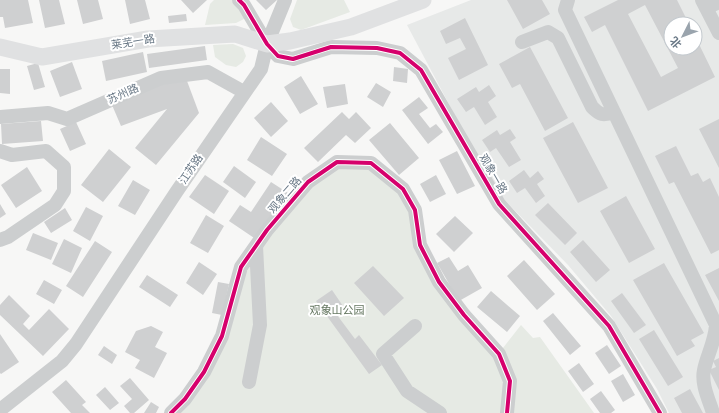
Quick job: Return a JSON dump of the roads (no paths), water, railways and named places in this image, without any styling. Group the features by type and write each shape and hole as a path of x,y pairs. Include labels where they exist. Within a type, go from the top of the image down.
{"main road":[{"path":"267,44 290,41 351,26 423,0"},
{"name":"莱芜一路","path":"0,47 42,57 148,39 235,34 267,44"}],"street":[{"name":"观象一路","path":"239,0 244,5 267,44 278,56 294,59 331,47 377,48 400,53 421,70 499,204 609,326 660,413"},
{"name":"江苏路","path":"7,408 62,361 76,344 244,92 261,69 267,44 285,0"},
{"path":"568,0 565,10 716,325 715,352 704,371 704,384 713,413"},
{"path":"709,4 719,33"},
{"path":"522,42 548,32 558,38 592,108 598,114 604,115 614,112"},
{"name":"苏州路","path":"0,117 48,113 67,119 161,78 208,72 244,92"},
{"path":"0,151 12,155 46,151 64,167 64,191 55,205 8,237 0,240"},
{"name":"观象二路","path":"171,413 185,399 204,372 222,336 241,267 256,246 308,182 336,162 371,163 403,189 415,210 420,245 439,282 464,315 499,354 510,382 507,413"},
{"path":"249,382 260,325 256,246"},
{"path":"415,326 383,354 407,391 440,413"}],"park label":[{"name":"观象山公园","path":"337,310"}]}
